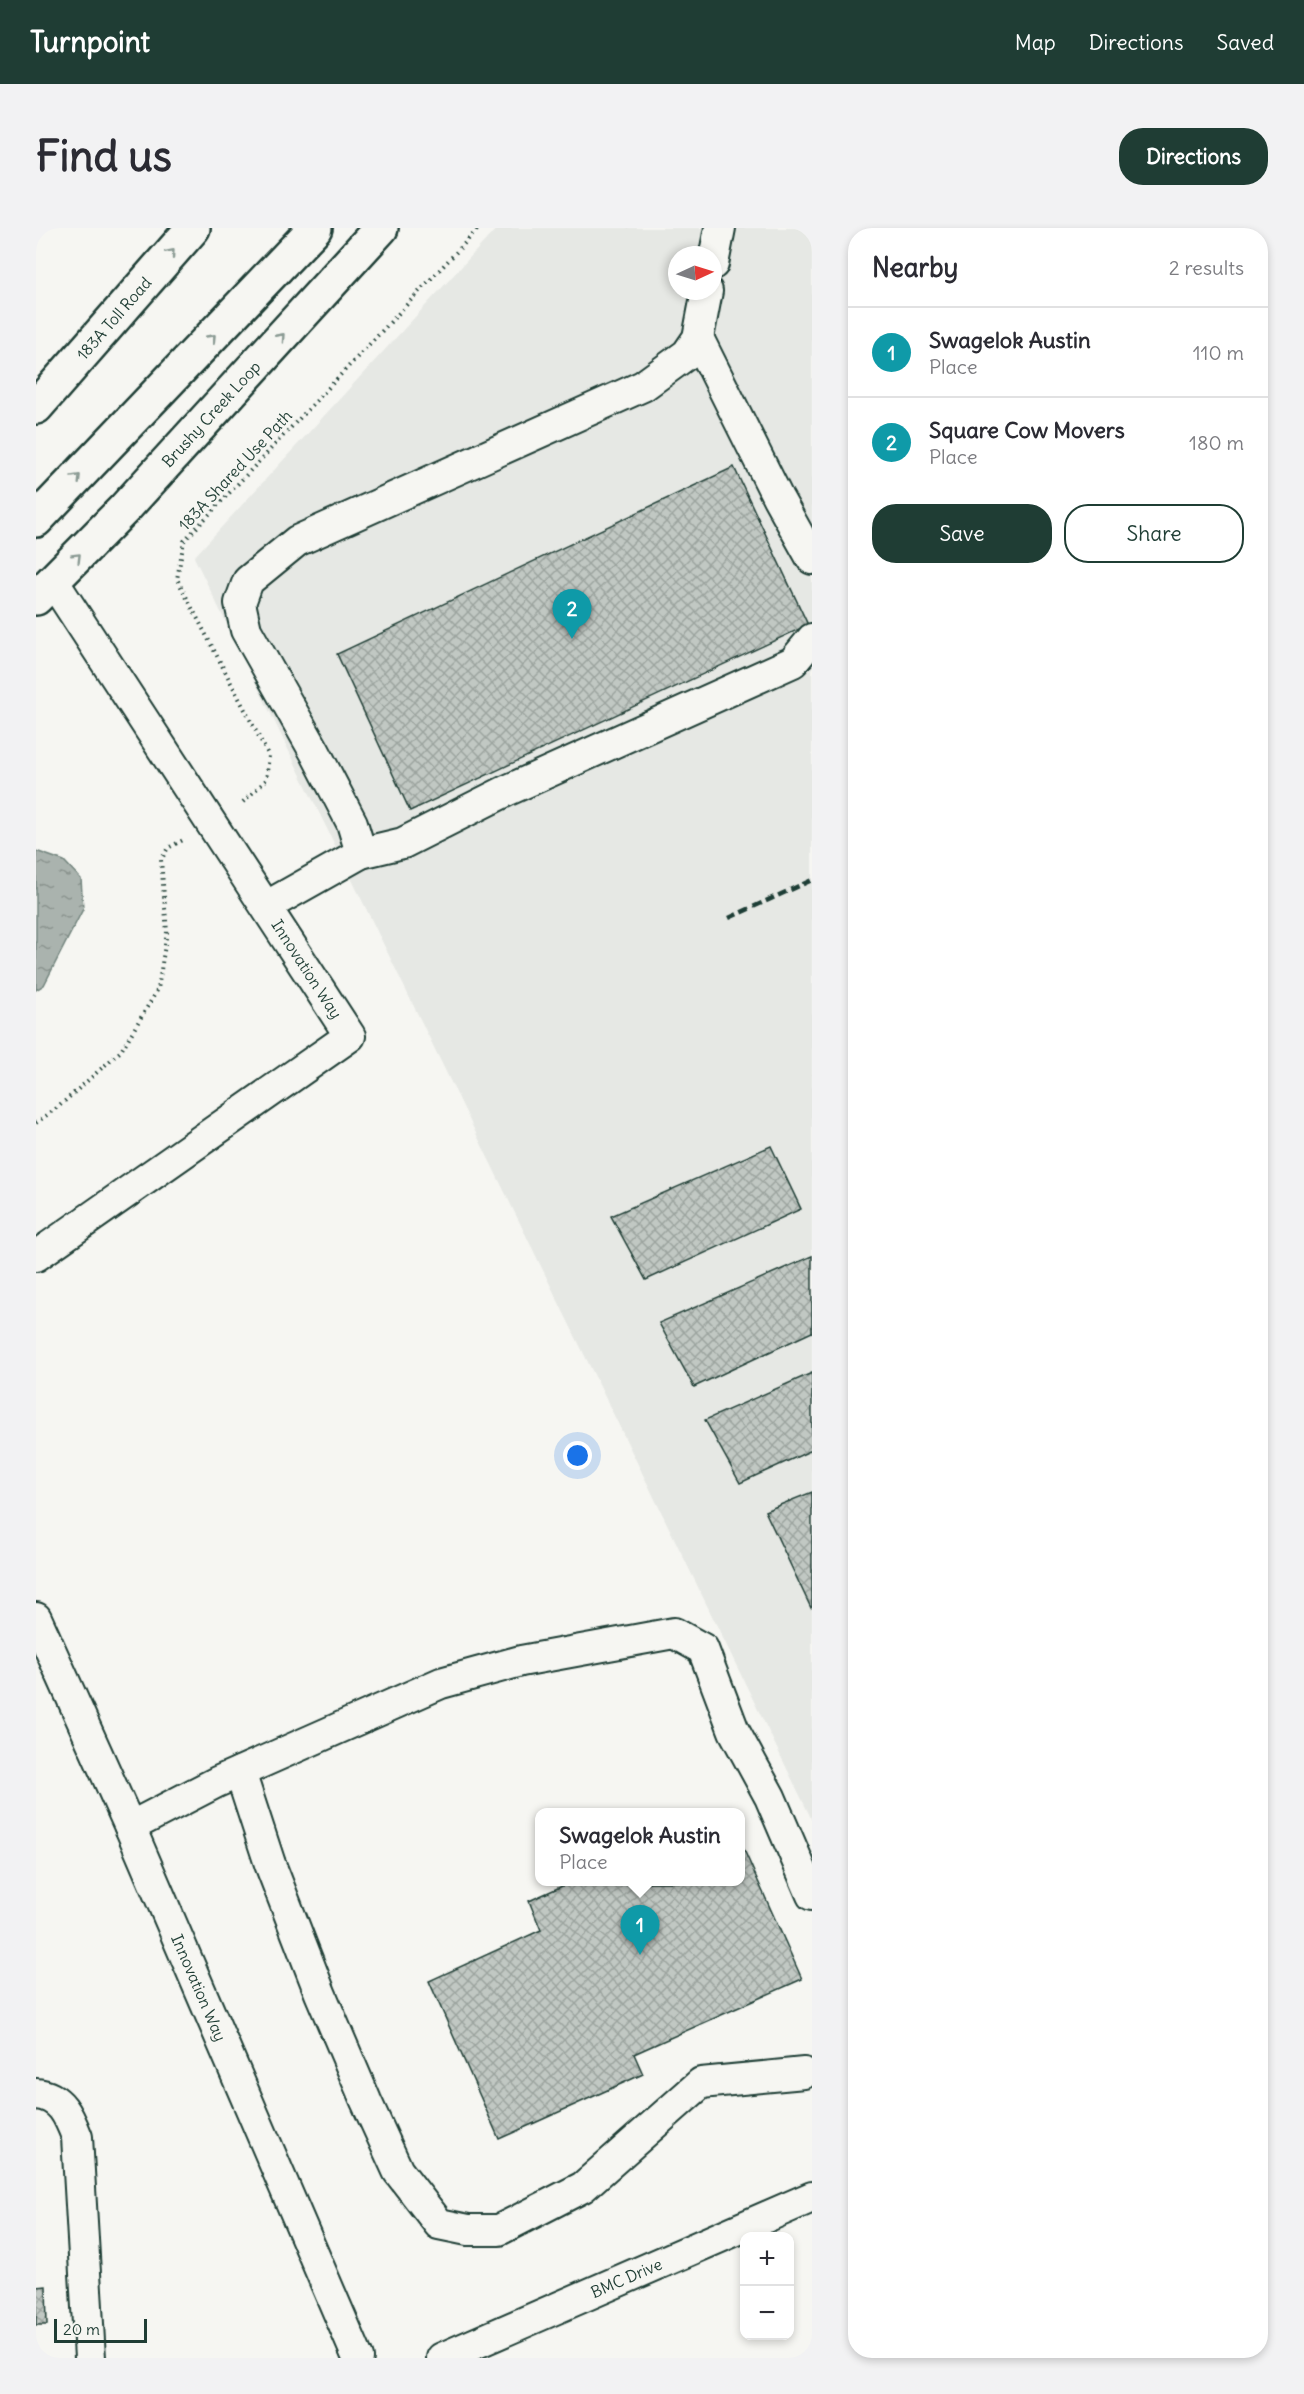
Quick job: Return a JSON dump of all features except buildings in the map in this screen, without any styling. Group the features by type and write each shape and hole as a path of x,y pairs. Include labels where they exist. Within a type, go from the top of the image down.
{"main road":[{"name":"183A Toll Road","path":"36,407 193,228"},
{"path":"36,520 315,228"},
{"name":"Brushy Creek Loop","path":"45,590 125,508 381,228"}],"street":[{"path":"716,246 720,228"},
{"path":"361,853 352,823 246,630 240,603 248,581 297,541 643,386 687,354 698,338 705,300"},
{"path":"698,338 778,498 812,559"},
{"name":"Innovation Way","path":"36,1256 350,1036 267,906 45,590"},
{"path":"267,906 361,853 403,843 506,791 793,662 812,639"},
{"name":"Innovation Way","path":"36,1618 130,1827 358,2358"},
{"path":"130,1827 240,1772 441,1683 521,1661 674,1633 703,1649 734,1731 770,1797 812,1894"},
{"path":"240,1772 270,1864 320,1993 366,2101 398,2171 439,2224 468,2230 499,2230 583,2187 701,2084 809,2071"},
{"path":"36,2094 57,2100 70,2116 77,2137 90,2358"},
{"name":"BMC Drive","path":"442,2358 812,2197"}],"path":[{"name":"183A Shared Use Path","path":"243,802 266,780 269,756 177,579 184,541 479,228"},
{"path":"36,1123 58,1107 121,1051 158,989 167,932 161,860 168,848 185,839"}],"shaded area":[{"path":"497,228 812,228 812,1820 194,557"}],"water":[{"path":"36,851 64,861 81,879 83,909 44,985 36,990"}],"railway":[{"path":"729,918 812,880"}],"place":[{"name":"Square Cow Movers","path":"572,639"},
{"name":"Swagelok Austin","path":"640,1955"}]}
